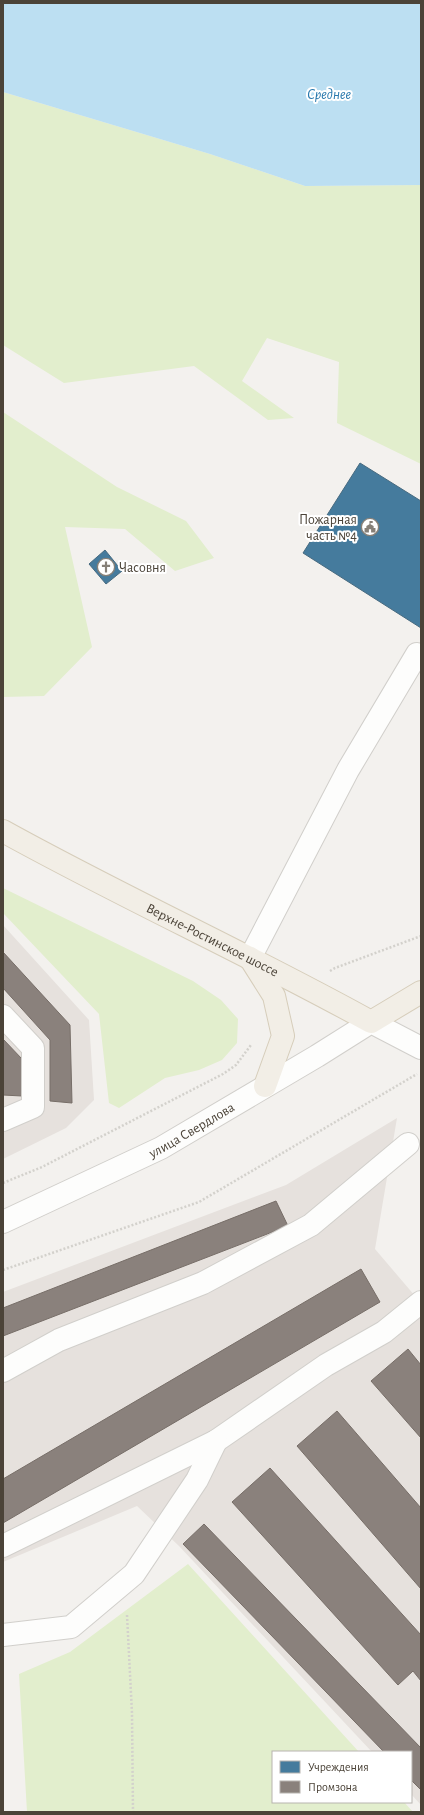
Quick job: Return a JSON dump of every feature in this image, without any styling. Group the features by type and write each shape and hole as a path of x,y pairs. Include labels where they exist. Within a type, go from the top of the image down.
{"main road":[{"name":"Верхне-Ростинское шоссе","path":"3,831 51,858 250,958 371,1022"},
{"path":"250,958 274,996 283,1036 266,1086"},
{"path":"371,1022 421,992"}],"street":[{"path":"250,958 348,770 417,654"},
{"path":"3,1016 33,1048 34,1107 3,1120"},
{"name":"улица Свердлова","path":"3,1222 161,1148 371,1022"},
{"name":"Верхне-Ростинское шоссе","path":"371,1022 421,1048"},
{"path":"3,1371 58,1340 203,1283 311,1225 408,1144"},
{"path":"3,1546 216,1441 326,1365 384,1332 421,1302"},
{"path":"3,1635 71,1627 134,1574 197,1480 216,1441"}],"path":[{"path":"308,988 335,968 421,936"},
{"path":"3,1183 42,1167 223,1074 236,1064 255,1040"},
{"path":"3,1270 199,1202 421,1072"},
{"path":"133,1812 132,1713 126,1610 134,1574"}],"shaded area":[{"path":"3,925 89,1020 94,1100 66,1128 3,1159"},
{"path":"397,1118 375,1249 421,1303 421,1805 412,1795 412,1751 371,1751 179,1546 137,1506 3,1562 3,1292 286,1185"}],"green space":[{"path":"3,92 210,154 305,186 421,185 421,464 337,423 339,362 267,338 242,381 294,418 268,420 194,366 64,383 3,345"},
{"path":"3,412 117,487 186,521 214,558 175,571 125,529 65,527 92,647 44,696 3,697"},
{"path":"3,888 193,981 221,1000 238,1019 237,1043 222,1060 199,1070 165,1078 119,1108 109,1103 99,1014 3,913"},
{"path":"188,1564 358,1751 272,1751 272,1803 405,1803 413,1812 27,1812 19,1674 70,1652"}],"water":[{"name":"Среднее","path":"3,3 421,3 421,185 305,186 210,154 3,92"}],"building: Учреждения":[{"name":"Пожарная часть №4","path":"360,463 421,501 421,628 303,553"},
{"name":"Часовня","path":"105,550 122,571 106,584 89,564"}],"building: Промзона":[{"path":"3,952 70,1025 72,1103 50,1101 50,1040 3,988"},
{"path":"3,1039 22,1059 22,1096 3,1095"},
{"path":"276,1201 288,1226 3,1336 3,1308"},
{"path":"361,1269 380,1302 3,1523 3,1479"},
{"path":"408,1349 421,1365 421,1438 371,1381"},
{"path":"337,1411 421,1508 421,1589 297,1446"},
{"path":"270,1468 421,1635 421,1681 413,1671 398,1685 232,1502"},
{"path":"204,1524 421,1748 421,1790 412,1781 412,1751 383,1751 183,1544"}],"place":[{"name":"Пожарная часть №4","path":"370,527"},
{"name":"Часовня","path":"106,567"}]}
